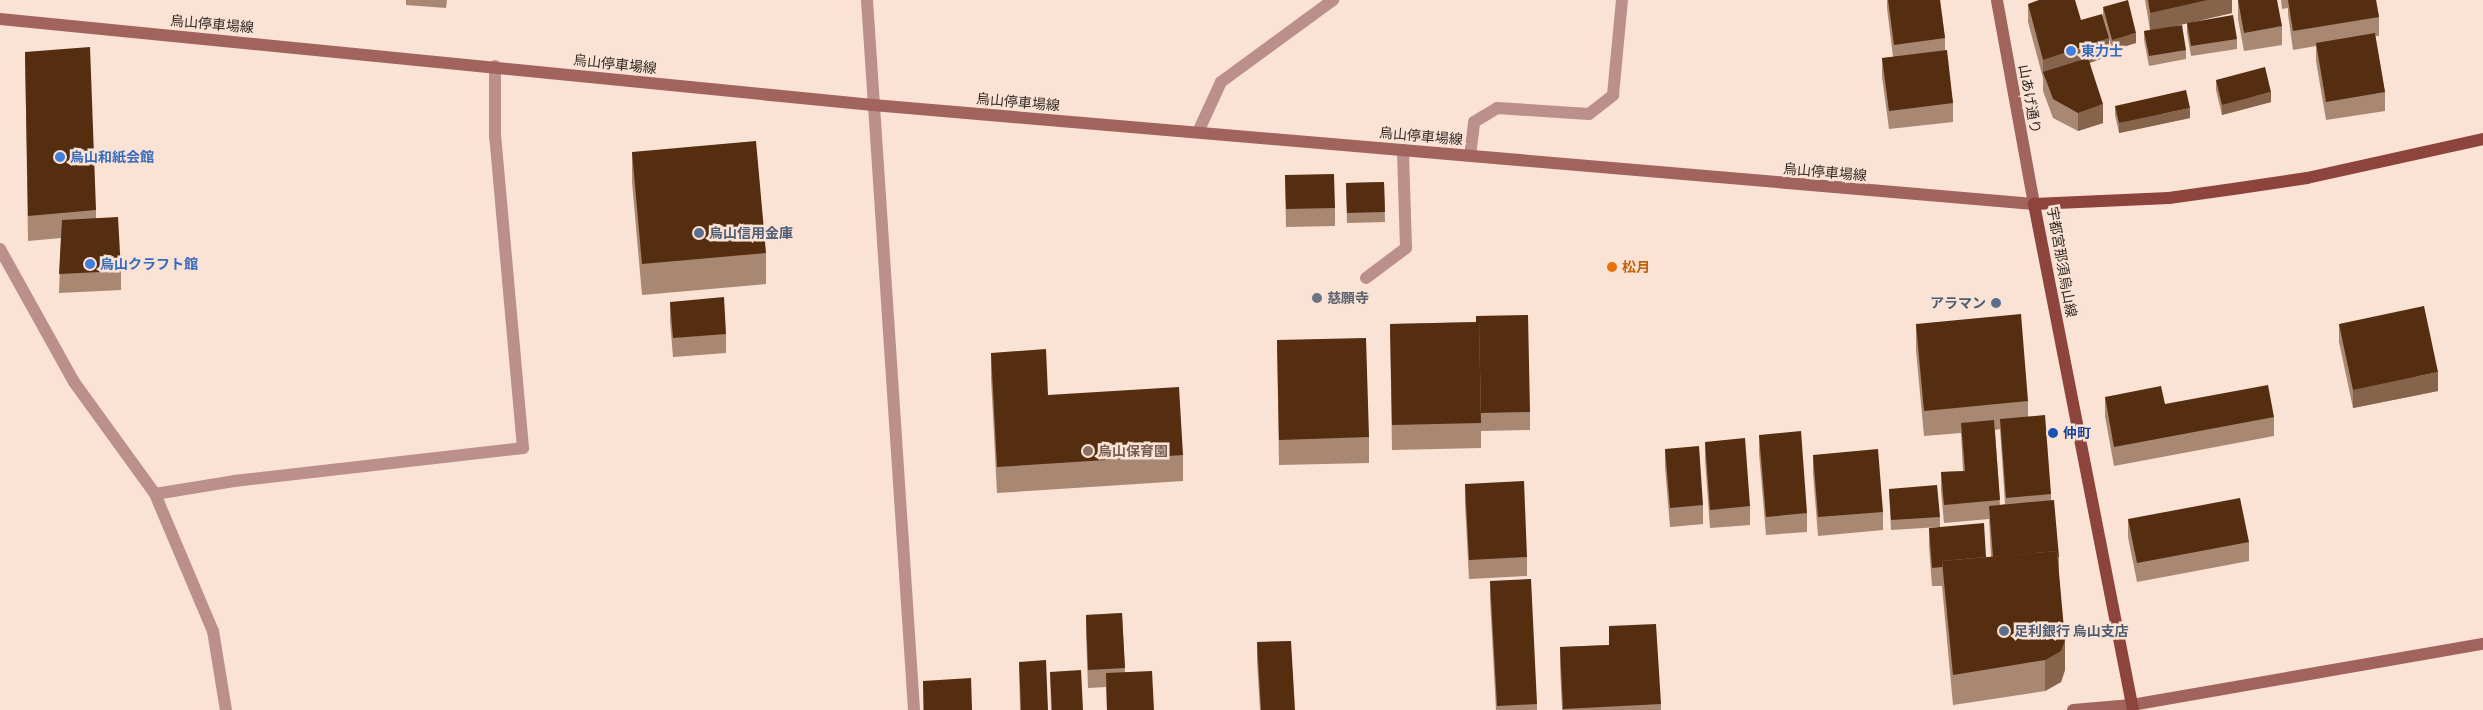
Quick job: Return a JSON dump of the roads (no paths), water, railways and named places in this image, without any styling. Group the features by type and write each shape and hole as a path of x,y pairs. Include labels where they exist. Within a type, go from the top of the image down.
{"main road":[{"name":"山あげ通り","path":"1997,0 2034,204"},
{"name":"烏山停車場線","path":"0,19 495,66 873,105 2034,204"},
{"name":"宇都宮那須烏山線","path":"2132,707 2034,204 2112,202 2196,195 2306,178 2483,139"},
{"path":"2073,710 2132,707 2483,644"}],"street":[{"path":"1198,132 1221,82 1333,0"},
{"path":"1470,156 1474,122 1497,108 1588,114 1613,95 1622,0"},
{"path":"867,2 914,710"},
{"path":"155,494 234,481 523,448 495,137 495,66"},
{"path":"1366,278 1406,248 1403,150"},
{"path":"0,249 74,382 155,494 213,631 226,710"}],"place":[{"name":"東力士","path":"2071,51"},
{"name":"烏山和紙会館","path":"60,157"},
{"name":"烏山信用金庫","path":"699,233"},
{"name":"烏山クラフト館","path":"90,264"},
{"name":"松月","path":"1612,267"},
{"name":"慈願寺","path":"1317,298"},
{"name":"アラマン","path":"1996,303"},
{"name":"仲町","path":"2053,433"},
{"name":"烏山保育園","path":"1088,451"},
{"name":"足利銀行 烏山支店","path":"2004,631"}]}
